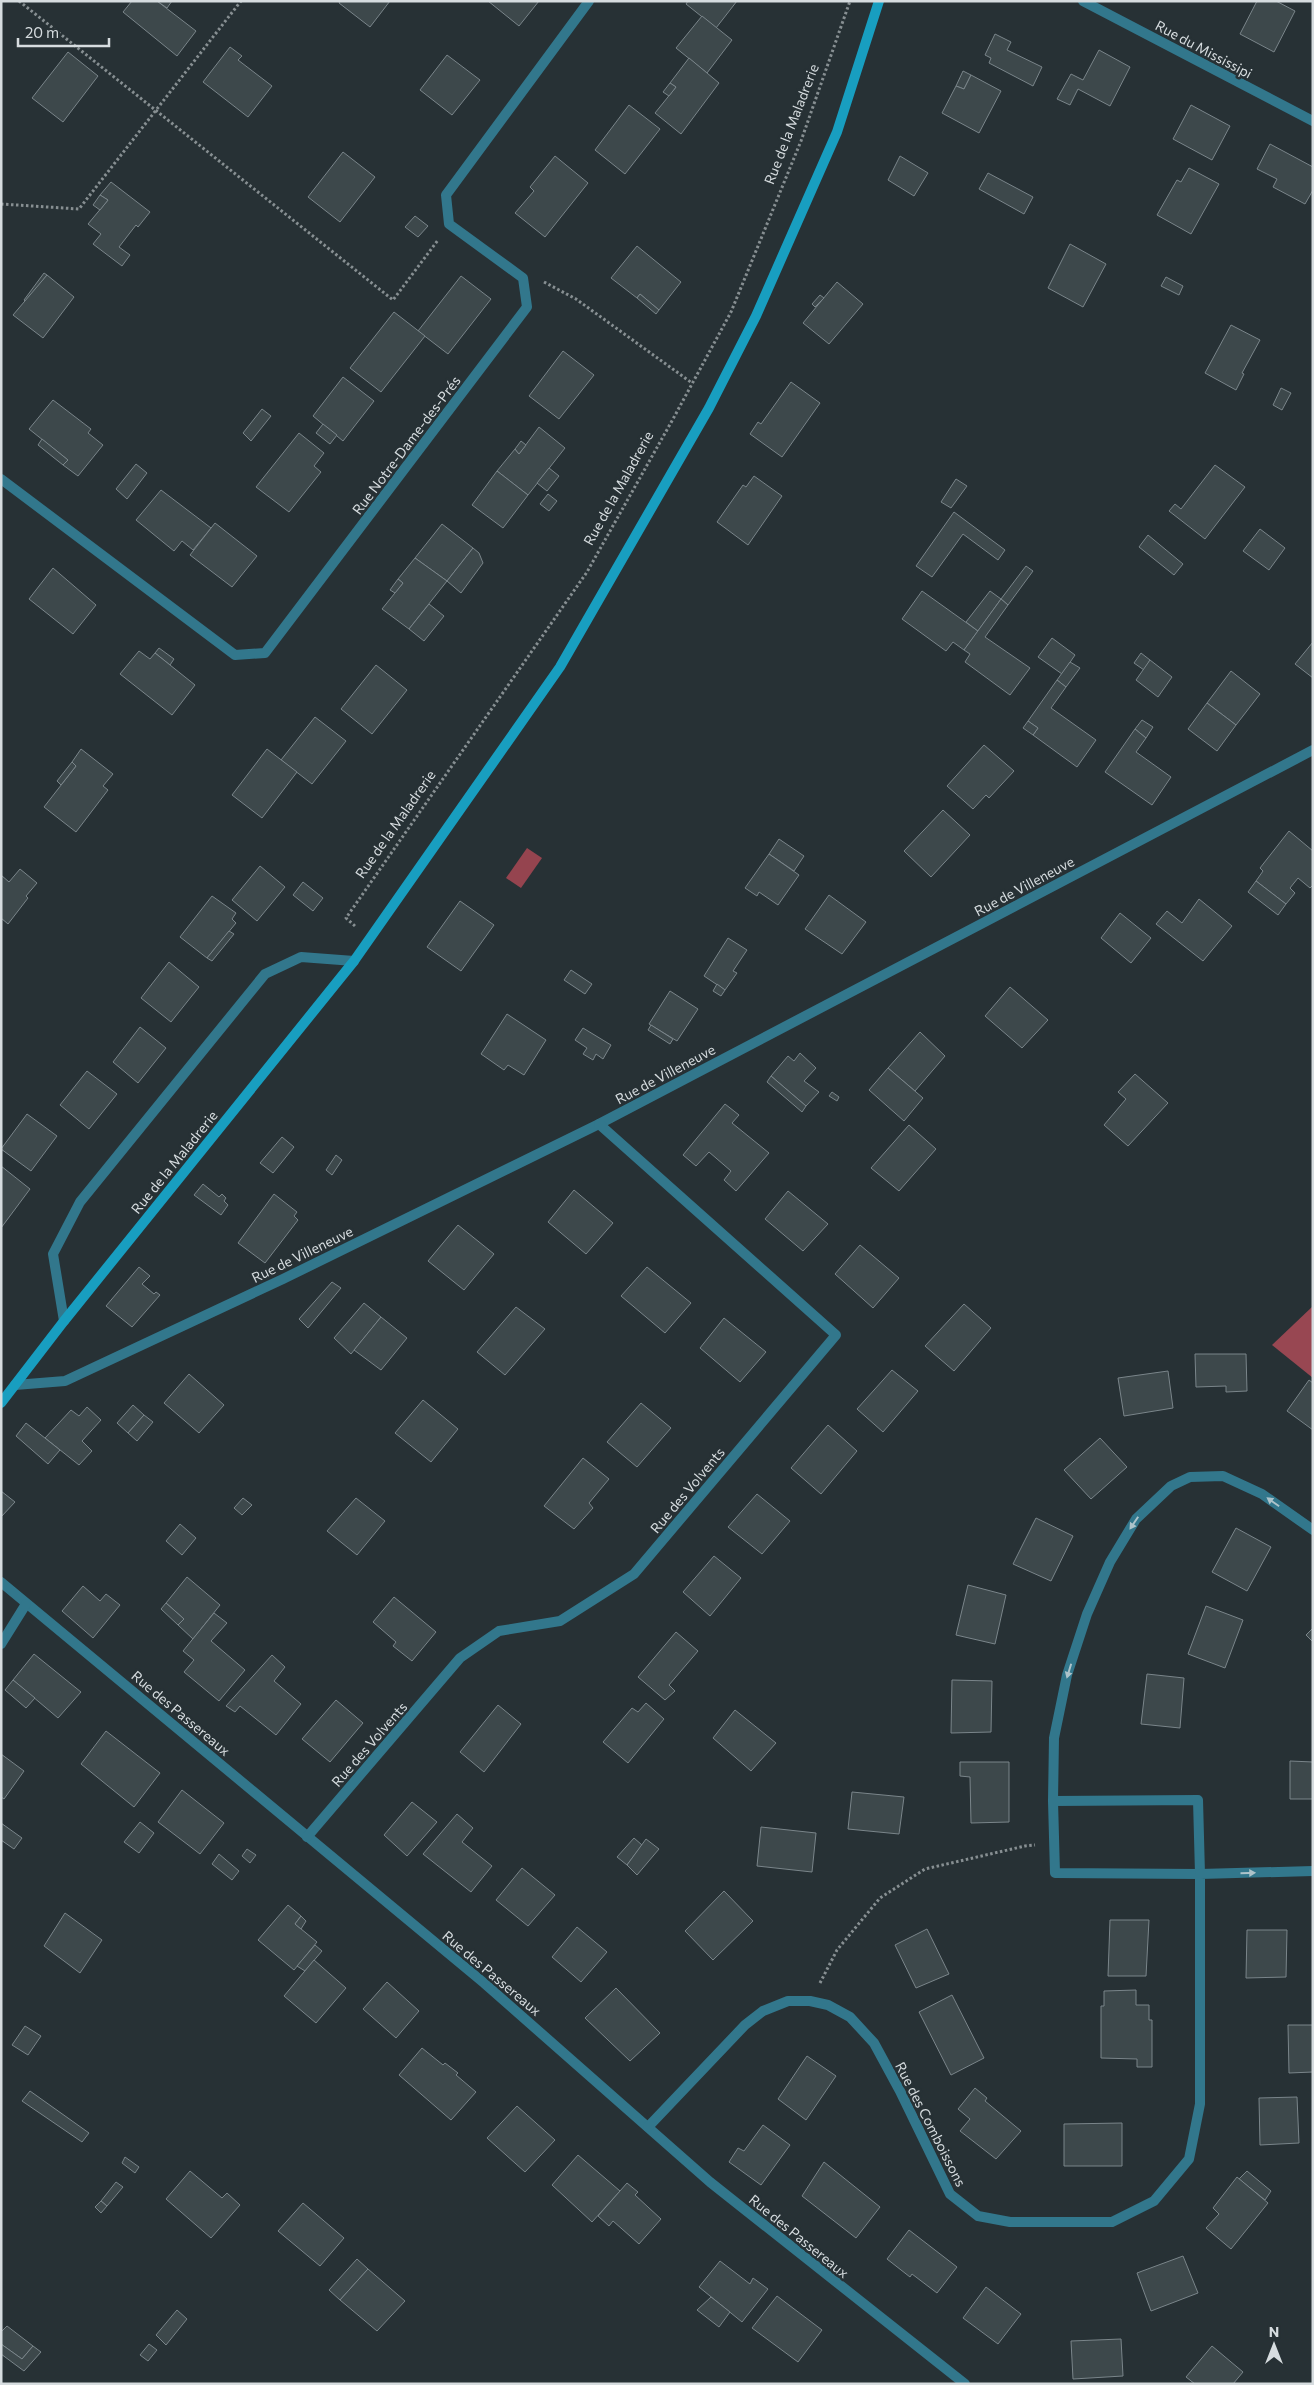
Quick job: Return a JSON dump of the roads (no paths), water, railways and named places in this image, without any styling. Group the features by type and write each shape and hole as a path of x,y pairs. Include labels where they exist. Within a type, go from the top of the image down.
{"main road":[{"name":"Rue de la Maladrerie","path":"1,1403 64,1321 354,961 560,667 709,408 756,316 837,132 879,1"}],"street":[{"name":"Rue Notre-Dame-des-Prés","path":"1,479 234,655 266,653 527,306 523,278 449,224 446,195 589,1"},
{"name":"Rue du Mississipi","path":"1083,1 1313,121"},
{"name":"Rue de Villeneuve","path":"15,1385 65,1381 283,1279 599,1124 1313,750"},
{"path":"64,1321 53,1254 86,1194 266,974 302,957 354,961"},
{"name":"Rue des Volvents","path":"308,1837 460,1658 499,1631 560,1621 634,1574 836,1335 599,1124"},
{"path":"1313,1530 1262,1494 1223,1476 1190,1477 1177,1483 1154,1500 1136,1519 1110,1562 1087,1614 1067,1675 1054,1738 1053,1801 1056,1872 1200,1874 1313,1871"},
{"name":"Rue des Passereaux","path":"1,1582 484,1983 710,2182 965,2384"},
{"path":"1,1644 26,1604"},
{"name":"Rue des Comboissons","path":"648,2127 745,2025 763,2011 788,2001 810,2001 828,2005 850,2016 874,2043 900,2091 950,2194 978,2216 1010,2222 1112,2222 1154,2201 1189,2159 1200,2104 1200,1874 1198,1800 1053,1801"}]}
